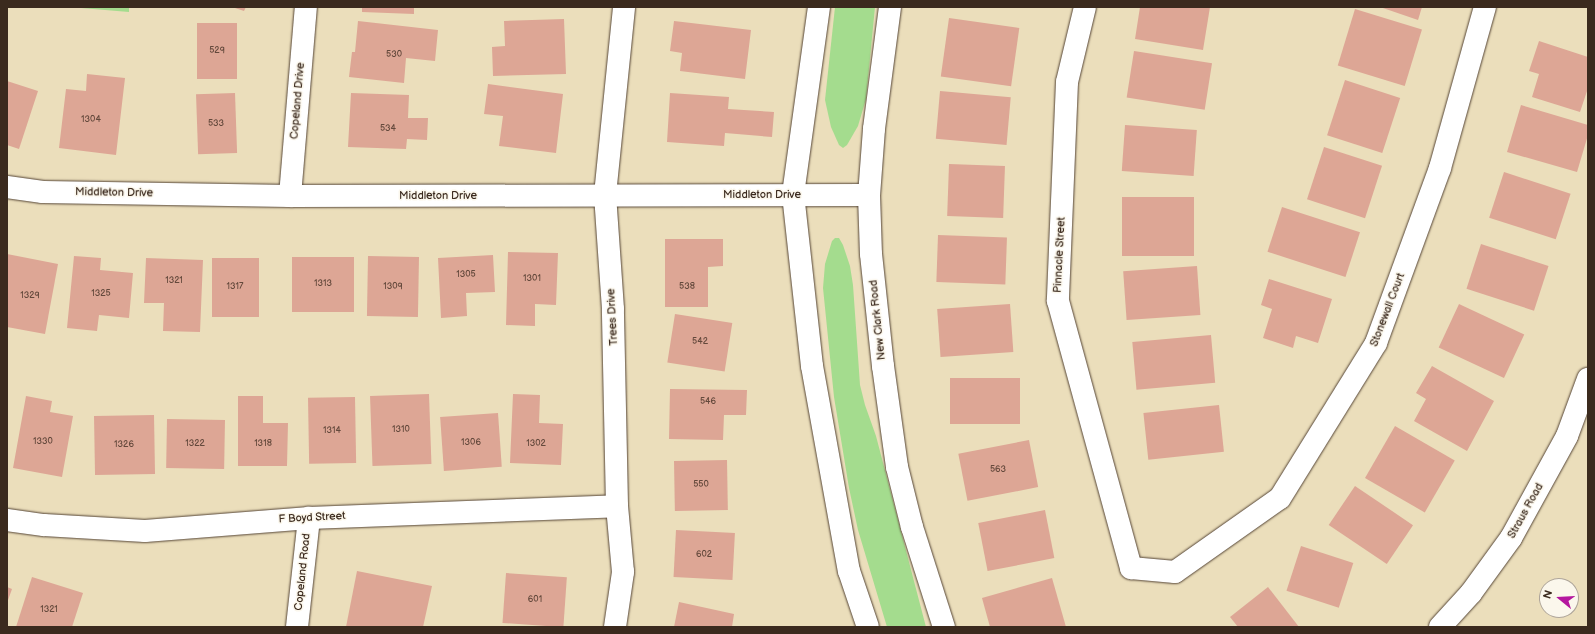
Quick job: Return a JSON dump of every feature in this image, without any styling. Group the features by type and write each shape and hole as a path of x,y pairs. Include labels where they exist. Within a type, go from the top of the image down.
{"street":[{"name":"Copeland Drive","path":"290,196 306,7"},
{"name":"Trees Drive","path":"615,627 623,572 617,506 613,316 605,195 624,7"},
{"path":"819,7 793,194 812,366 849,571 868,627"},
{"name":"New Clark Road","path":"890,7 874,130 869,195 871,254 883,366 897,467 912,527 944,627"},
{"name":"Pinnacle Street","path":"1084,7 1068,82 1058,301 1131,568"},
{"name":"Stonewall Court","path":"1131,568 1175,572 1280,498 1376,343 1440,168 1485,7"},
{"name":"Middleton Drive","path":"7,187 43,192 290,196 869,195"},
{"name":"Straus Road","path":"1440,627 1471,593 1512,538 1567,436 1588,379"},
{"name":"F Boyd Street","path":"7,520 44,525 145,531 308,518 617,506"},
{"name":"Copeland Road","path":"297,627 308,518"}],"green space":[{"path":"69,7 129,7 129,12"},
{"path":"835,7 875,7 866,99 858,126 847,145 843,148 839,145 831,127 825,100"},
{"path":"835,238 839,238 843,245 850,266 853,285 860,385 865,405 876,436 926,627 887,627 858,530 849,488 834,397 823,288 825,264 832,241"}],"building":[{"path":"232,7 246,7 244,11"},
{"path":"362,7 414,7 414,14 362,12"},
{"path":"1140,7 1210,7 1203,50 1135,39"},
{"path":"1380,7 1422,7 1418,20"},
{"path":"1355,9 1422,29 1405,86 1338,65"},
{"path":"949,18 1019,28 1011,86 941,76"},
{"path":"564,19 566,74 493,76 492,47 505,46 504,21"},
{"path":"358,21 438,30 435,61 406,58 404,83 349,77 352,52 355,52"},
{"path":"674,21 751,30 745,79 680,71 682,53 670,51"},
{"path":"197,23 237,23 237,79 197,79"},
{"path":"1539,41 1588,57 1588,88 1580,112 1532,97 1539,74 1529,71"},
{"path":"1134,51 1212,63 1205,110 1127,97"},
{"path":"87,74 125,78 116,155 59,148 66,89 86,91"},
{"path":"1345,80 1400,98 1382,153 1327,135"},
{"path":"7,81 38,91 19,149 7,145"},
{"path":"488,84 563,94 556,153 499,146 503,116 484,114"},
{"path":"940,91 1011,97 1007,145 936,139"},
{"path":"235,93 237,153 198,154 196,94"},
{"path":"351,93 409,95 408,118 428,118 427,140 407,139 406,149 348,147"},
{"path":"670,93 729,97 728,109 774,112 772,137 725,133 724,146 667,142"},
{"path":"1521,105 1588,125 1588,135 1577,172 1507,152"},
{"path":"1125,125 1197,130 1194,176 1122,171"},
{"path":"1324,147 1382,166 1365,218 1307,199"},
{"path":"949,164 1005,166 1003,218 947,216"},
{"path":"1504,172 1571,194 1556,239 1489,218"},
{"path":"1122,197 1194,197 1194,256 1122,256"},
{"path":"1282,207 1360,232 1345,277 1267,252"},
{"path":"938,235 1007,237 1005,284 936,282"},
{"path":"665,239 723,239 723,266 708,267 708,307 665,307"},
{"path":"1481,244 1549,266 1534,311 1466,289"},
{"path":"508,252 558,253 556,305 535,304 535,326 506,325"},
{"path":"7,254 58,264 45,334 7,327"},
{"path":"493,255 495,292 466,293 467,316 441,318 438,258"},
{"path":"74,256 101,258 100,270 133,273 129,318 99,315 97,331 67,328"},
{"path":"368,256 419,257 418,317 367,316"},
{"path":"292,257 354,257 354,312 292,312"},
{"path":"146,258 203,260 200,332 163,331 164,303 144,303"},
{"path":"212,258 259,258 259,317 212,317"},
{"path":"1197,266 1200,315 1127,320 1123,271"},
{"path":"1269,279 1332,299 1318,343 1296,336 1293,348 1263,338 1272,309 1261,305"},
{"path":"1010,304 1013,352 941,357 937,309"},
{"path":"1459,304 1524,334 1504,378 1439,348"},
{"path":"675,314 732,323 725,371 667,362"},
{"path":"1211,335 1215,383 1136,390 1132,342"},
{"path":"1432,366 1494,401 1467,451 1414,421 1426,399 1416,393"},
{"path":"950,378 1020,378 1020,424 950,424"},
{"path":"670,389 747,390 746,415 724,415 723,440 669,439"},
{"path":"429,394 431,464 372,466 370,396"},
{"path":"513,394 540,395 539,423 563,424 561,465 510,463"},
{"path":"26,396 52,401 50,412 73,416 62,477 13,468"},
{"path":"238,396 263,396 263,423 288,423 287,466 238,466"},
{"path":"355,397 356,463 309,464 308,398"},
{"path":"1219,405 1224,452 1148,460 1143,413"},
{"path":"498,413 502,467 444,471 440,417"},
{"path":"154,415 155,474 95,475 94,416"},
{"path":"167,419 225,420 224,469 166,468"},
{"path":"1395,426 1455,460 1425,512 1365,478"},
{"path":"1029,440 1038,487 967,501 958,454"},
{"path":"727,460 728,510 675,511 674,461"},
{"path":"1355,486 1413,525 1387,564 1329,525"},
{"path":"1045,510 1054,558 988,571 978,523"},
{"path":"676,530 735,533 732,580 674,577"},
{"path":"1301,546 1353,563 1339,608 1286,591"},
{"path":"357,571 432,586 423,627 346,627"},
{"path":"506,573 567,577 563,627 503,623"},
{"path":"32,577 83,593 72,627 16,627"},
{"path":"1052,578 1066,627 990,627 982,598"},
{"path":"7,587 12,589 7,603"},
{"path":"1268,587 1299,627 1238,627 1230,617"},
{"path":"679,602 734,614 732,627 674,627"}]}
